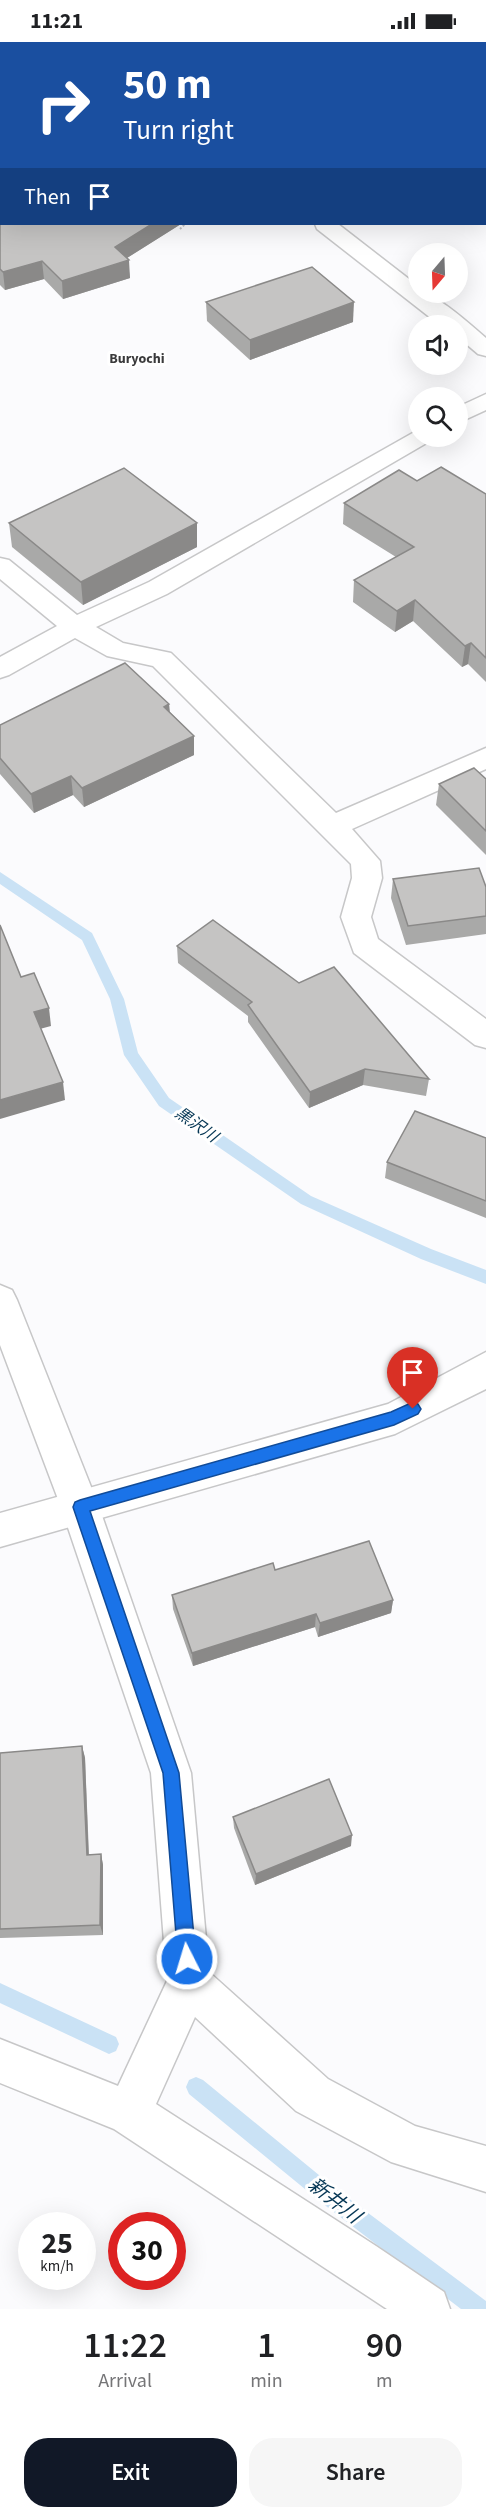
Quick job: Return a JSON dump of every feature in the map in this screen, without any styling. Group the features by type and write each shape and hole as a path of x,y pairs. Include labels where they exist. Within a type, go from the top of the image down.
{"street":[{"path":"326,225 443,315"},
{"path":"468,335 486,349"},
{"path":"468,411 486,401"},
{"path":"0,669 75,627 158,588 408,445"},
{"path":"0,566 75,627 116,650 162,659 365,861 368,878 356,916 366,945 486,1036"},
{"path":"332,826 486,758"},
{"path":"0,1300 80,1507 171,1773 189,1982 129,2113"},
{"path":"0,1530 394,1418 469,1381 486,1368"},
{"path":"189,1982 312,2095 407,2146 486,2169"},
{"path":"0,2061 129,2113 360,2262 427,2309"}],"path":[{"path":"180,229 184,225"}],"building":[{"path":"0,225 150,225 115,247 129,260 62,281 42,261 3,272 0,269"},
{"path":"312,267 354,302 250,340 206,302"},
{"path":"441,467 486,494 486,658 471,643 465,646 415,600 397,611 354,580 414,547 344,503 399,470 417,481"},
{"path":"124,468 197,523 81,582 9,523"},
{"path":"125,663 169,704 164,707 194,736 82,788 71,776 31,794 0,758 0,725"},
{"path":"474,768 486,779 486,831 439,784"},
{"path":"479,868 486,887 486,916 408,926 393,879"},
{"path":"213,920 299,983 334,967 429,1079 365,1069 310,1092 248,1005 252,1002 177,946"},
{"path":"0,925 21,977 34,973 49,1008 34,1012 63,1082 0,1100"},
{"path":"415,1111 486,1138 486,1201 387,1162"},
{"path":"369,1541 393,1600 320,1623 316,1614 192,1653 172,1595 273,1563 275,1570"},
{"path":"82,1746 87,1855 101,1854 100,1925 0,1929 0,1753"},
{"path":"329,1779 352,1835 256,1874 233,1817"}],"waterway":[{"name":"黒沢川","path":"0,877 87,937 117,999 131,1055 164,1102 306,1200 426,1254 486,1277"},
{"name":"新井川","path":"0,1993 109,2044"},
{"name":"新井川","path":"196,2087 329,2196 478,2309"}],"district":[{"name":"Buryochi","path":"137,358"}],"route":[{"path":"187,1959 171,1773 80,1507 394,1418 413,1409"}]}
